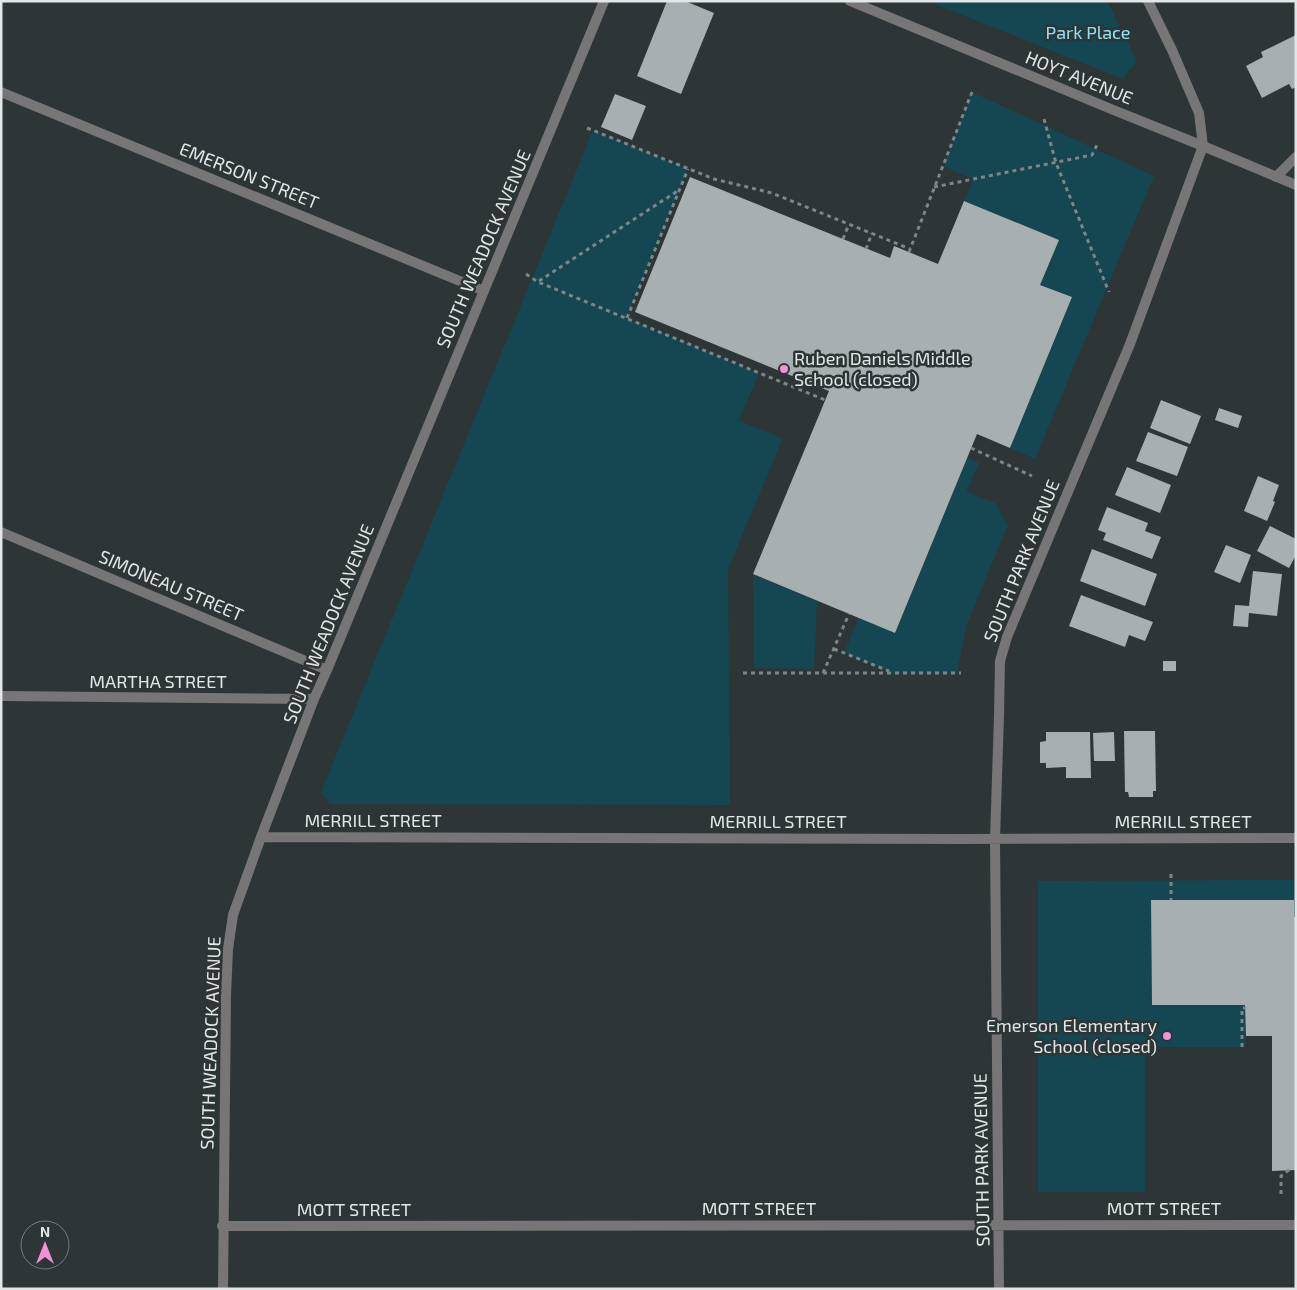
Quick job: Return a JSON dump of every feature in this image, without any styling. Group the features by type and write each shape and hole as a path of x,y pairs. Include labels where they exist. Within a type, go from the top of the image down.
{"street":[{"name":"SOUTH WEADOCK AVENUE","path":"222,1289 228,949 233,915 314,699 604,1"},
{"name":"HOYT AVENUE","path":"850,1 1296,185"},
{"name":"SOUTH PARK AVENUE","path":"999,1289 995,839 1000,662 1004,645 1130,344 1203,146 1199,113 1172,50 1148,1"},
{"name":"EMERSON STREET","path":"1,92 484,291"},
{"path":"1276,177 1296,157"},
{"name":"SIMONEAU STREET","path":"1,532 327,670"},
{"name":"MARTHA STREET","path":"1,696 314,699"},
{"name":"MERRILL STREET","path":"261,837 1296,838"},
{"name":"MOTT STREET","path":"222,1226 1296,1225"}],"path":[{"path":"587,128 714,179 772,193 872,233 909,251 972,92"},
{"path":"1044,119 1056,163 1109,292"},
{"path":"934,187 1092,155 1098,143"},
{"path":"627,318 688,169"},
{"path":"538,282 679,190"},
{"path":"843,239 849,224"},
{"path":"866,248 872,233"},
{"path":"526,274 538,282 825,400"},
{"path":"971,448 1032,476"},
{"path":"823,673 849,614"},
{"path":"834,649 892,673"},
{"path":"743,673 962,673"},
{"path":"1171,874 1171,900"},
{"path":"1242,1047 1242,1008 1246,1008"},
{"path":"1281,1194 1281,1176 1289,1170"}],"green space":[{"name":"Park Place","path":"927,1 1107,1 1137,61 1123,79"},
{"path":"972,92 1154,176 1035,459 1010,448 1071,297 1040,285 1058,240 964,201 973,179 943,166"},
{"path":"593,130 688,169 627,318 759,373 739,421 783,438 728,569 730,805 330,804 321,792"},
{"path":"967,458 979,463 966,492 995,503 1008,525 967,624 957,673 892,673 844,653 859,618 895,633"},
{"path":"753,575 817,601 814,669 754,668"},
{"path":"1296,880 1296,917 1294,917 1294,900 1151,901 1152,1005 1245,1005 1246,1047 1145,1047 1145,1192 1038,1192 1038,881"}],"building":[{"path":"667,1 685,1 714,13 681,94 637,76"},
{"path":"1296,35 1296,87 1292,89 1289,84 1262,98 1246,66 1263,57 1261,52"},
{"path":"615,94 646,106 632,140 601,127"},
{"path":"690,177 890,258 894,246 938,264 964,201 1059,240 1040,285 1072,297 1010,448 977,434 895,633 753,574 829,391 635,312"},
{"path":"1161,400 1201,416 1190,444 1150,428"},
{"path":"1219,408 1242,416 1238,428 1215,420"},
{"path":"1148,432 1188,447 1177,476 1136,461"},
{"path":"1127,467 1171,485 1160,513 1115,495"},
{"path":"1258,476 1279,485 1273,501 1275,502 1267,521 1244,511"},
{"path":"1107,507 1148,523 1145,531 1161,537 1152,559 1103,540 1106,533 1098,530"},
{"path":"1270,526 1296,539 1296,555 1289,568 1257,551"},
{"path":"1226,545 1251,555 1240,583 1214,572"},
{"path":"1092,549 1157,574 1145,606 1080,581"},
{"path":"1253,571 1282,574 1277,616 1249,613 1248,627 1233,626 1235,605 1249,606"},
{"path":"1081,595 1153,622 1145,641 1129,635 1125,647 1069,626"},
{"path":"1163,661 1176,661 1176,671 1163,671"},
{"path":"1124,731 1155,731 1156,791 1153,791 1153,797 1129,797 1128,792 1125,792"},
{"path":"1046,732 1090,732 1091,778 1066,778 1066,767 1046,768 1046,763 1040,763 1040,742 1046,741"},
{"path":"1114,732 1115,761 1094,761 1093,733"},
{"path":"1151,900 1294,900 1294,917 1296,917 1296,1170 1272,1171 1272,1036 1246,1036 1245,1005 1152,1005"}],"place":[{"name":"Ruben Daniels Middle School (closed)","path":"784,369"},
{"name":"Emerson Elementary School (closed)","path":"1167,1036"}]}
